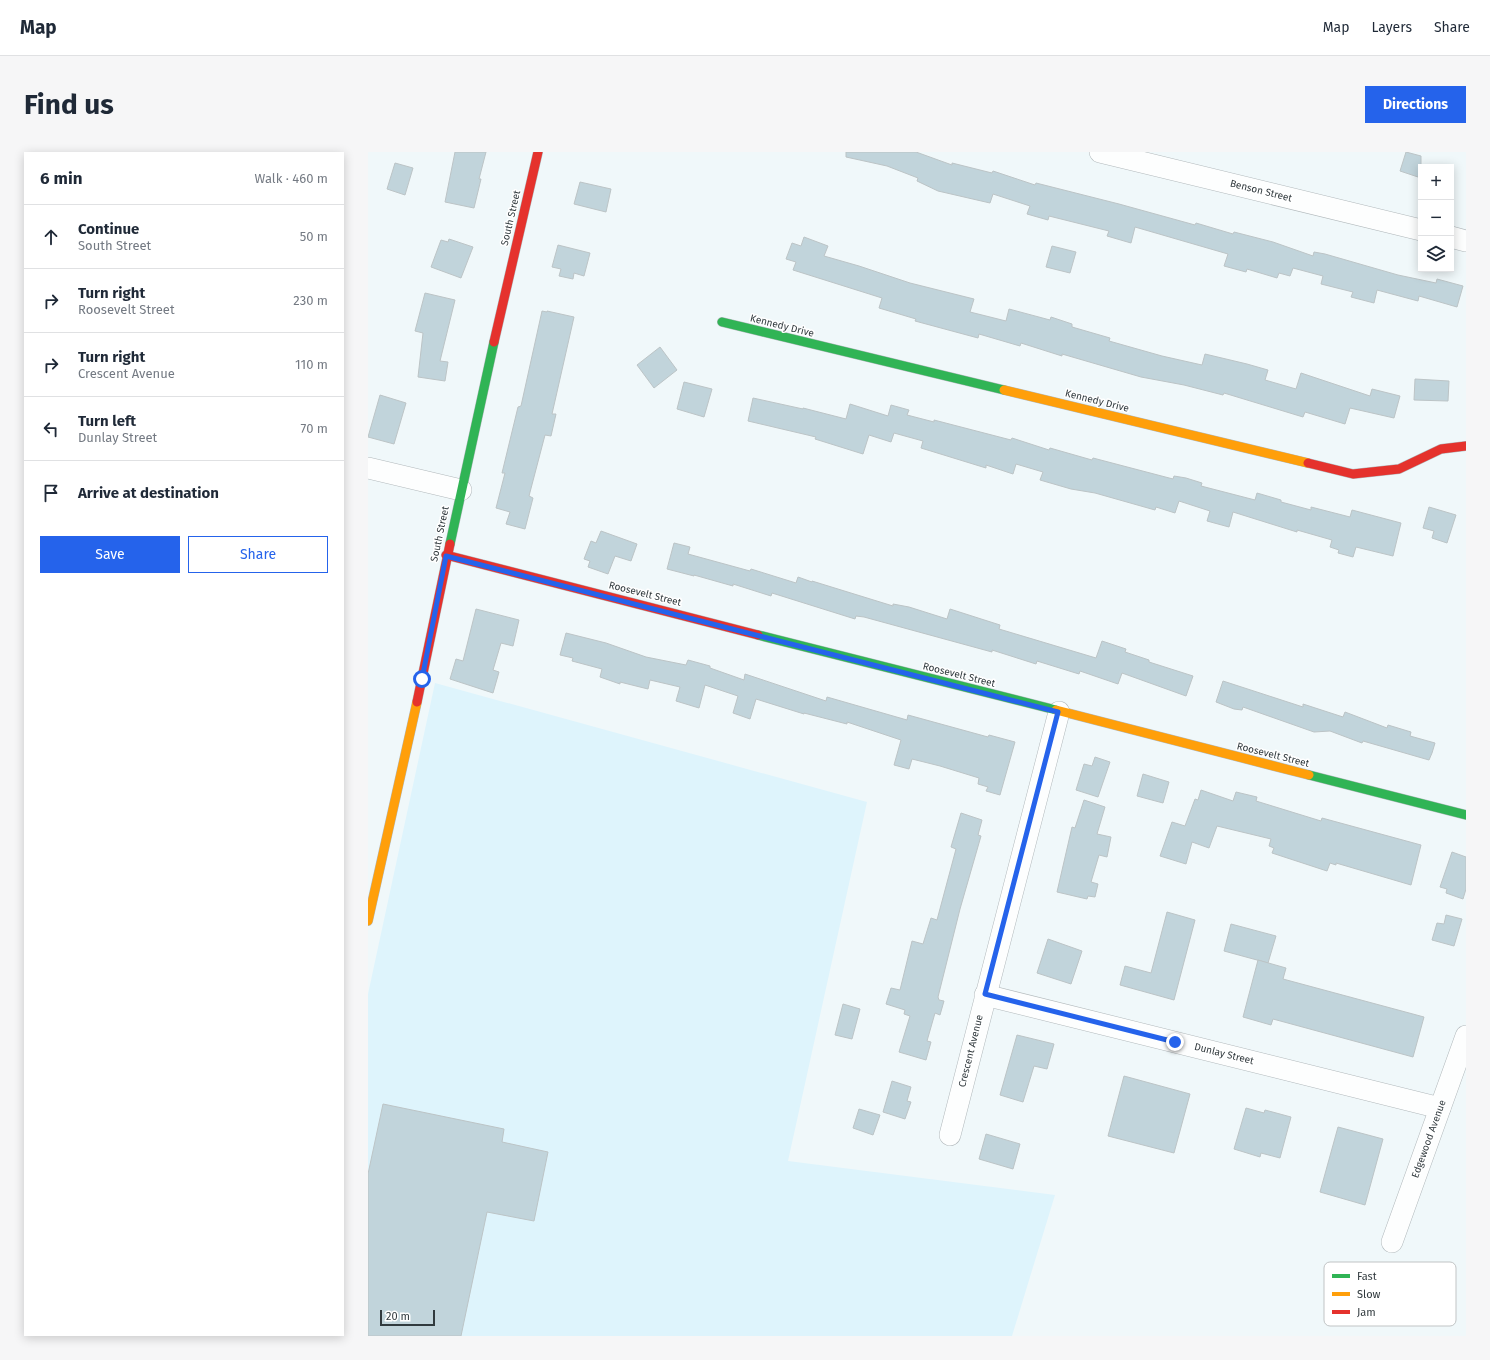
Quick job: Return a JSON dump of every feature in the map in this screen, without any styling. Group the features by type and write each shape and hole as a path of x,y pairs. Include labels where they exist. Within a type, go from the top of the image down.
{"street":[{"name":"South Street","path":"368,921 420,686 446,556 538,152"},
{"name":"Benson Street","path":"1100,152 1418,229"},
{"path":"1454,238 1466,241"},
{"name":"Kennedy Drive","path":"722,322 1353,474 1399,469 1441,449 1466,446"},
{"path":"368,468 461,490"},
{"name":"Roosevelt Street","path":"446,556 1466,815"},
{"name":"Crescent Avenue","path":"950,1135 1058,712"},
{"name":"Dunlay Street","path":"985,994 1440,1108"},
{"name":"Edgewood Avenue","path":"1392,1242 1466,1036"}],"shaded area":[{"path":"435,683 867,802 788,1161 1055,1195 1012,1336 368,1336 368,994"}],"building":[{"path":"455,152 486,152 474,208 445,202"},
{"path":"846,152 916,152 952,165 952,163 992,173 993,171 1035,185 1036,183 1195,225 1196,223 1233,234 1234,232 1273,242 1313,256 1314,252 1325,254 1398,275 1436,283 1437,279 1463,286 1457,307 1419,296 1418,301 1377,290 1374,303 1351,297 1353,292 1321,284 1323,276 1293,268 1290,276 1279,273 1277,278 1247,269 1246,272 1224,266 1228,254 1135,227 1131,243 1107,236 1109,231 1049,216 1048,220 1027,214 1030,206 993,194 990,203 938,191 917,181 918,178 887,166 846,157"},
{"path":"1406,152 1421,156 1421,164 1418,164 1418,177 1400,171"},
{"path":"395,163 413,168 405,195 387,189"},
{"path":"580,182 611,189 606,212 574,204"},
{"path":"804,237 828,246 824,256 910,283 974,299 970,312 1006,321 1009,309 1050,320 1051,317 1072,324 1072,327 1110,338 1109,341 1162,356 1202,365 1205,354 1268,370 1265,380 1296,389 1301,373 1370,396 1372,389 1400,396 1394,418 1350,408 1345,424 1305,412 1303,417 1224,393 1223,395 1184,385 1141,377 1062,354 1062,356 1021,343 1020,346 979,334 978,338 915,321 916,319 879,308 882,298 793,270 796,262 786,259 792,243 801,246"},
{"path":"449,239 473,247 461,278 431,267 441,240 448,242"},
{"path":"558,245 590,253 584,276 574,273 573,279 559,276 561,269 552,267"},
{"path":"1052,246 1076,252 1070,273 1046,267"},
{"path":"425,293 455,300 440,361 448,362 445,381 418,377 423,333 415,331"},
{"path":"542,311 574,317 552,414 556,414 551,436 545,435 529,496 533,498 525,529 506,524 510,512 496,508 505,473 502,473 518,407 521,406"},
{"path":"660,347 677,370 654,388 637,365"},
{"path":"1415,379 1449,381 1448,401 1414,400"},
{"path":"684,382 712,389 704,417 677,409"},
{"path":"380,395 406,403 394,444 368,437"},
{"path":"753,398 803,408 846,419 850,404 888,416 891,405 909,410 907,415 934,422 934,420 1011,440 1012,438 1049,450 1050,448 1092,460 1093,458 1173,479 1174,476 1186,478 1202,483 1201,486 1255,500 1257,493 1281,500 1281,502 1311,510 1311,507 1350,517 1352,510 1401,523 1393,556 1356,547 1353,557 1338,553 1339,550 1330,547 1332,540 1297,530 1297,532 1233,512 1229,527 1207,521 1210,511 1179,501 1175,513 1156,507 1155,510 1095,493 1071,489 1040,480 1043,472 1016,464 1013,474 986,465 986,468 921,448 923,441 894,433 891,442 869,435 863,454 815,439 816,437 748,421"},
{"path":"1429,507 1456,515 1447,543 1432,538 1434,531 1423,528"},
{"path":"601,531 637,544 631,561 615,556 608,574 588,567 590,561 584,559 591,541 596,543"},
{"path":"674,543 690,547 688,554 750,571 751,569 796,583 798,577 893,606 893,604 909,607 947,619 950,609 1000,625 999,629 1096,658 1102,641 1126,649 1125,652 1149,660 1149,662 1193,676 1186,696 1122,673 1118,684 1080,671 1079,674 1037,661 1036,664 992,650 992,652 864,617 856,616 855,619 772,593 771,596 733,584 733,586 667,569"},
{"path":"476,609 519,620 513,646 501,643 493,670 499,672 493,693 450,679 456,659 463,661"},
{"path":"566,633 606,643 646,657 686,665 688,660 710,666 710,668 744,680 745,674 826,701 827,697 907,720 908,715 988,737 989,735 1015,742 1000,795 986,791 988,787 978,784 979,778 940,766 912,759 909,769 894,765 901,740 847,722 847,724 804,714 756,699 750,719 733,713 738,696 705,685 699,708 676,701 680,687 650,680 648,689 620,682 620,684 600,677 602,669 572,661 573,658 560,655"},
{"path":"1223,681 1303,707 1303,704 1343,717 1345,712 1387,728 1388,725 1411,732 1410,736 1435,743 1432,753 1429,760 1363,741 1362,743 1330,731 1314,732 1243,707 1242,710 1234,709 1216,702"},
{"path":"1095,757 1110,762 1098,797 1076,790 1084,764 1092,766"},
{"path":"1143,774 1169,782 1163,803 1137,796"},
{"path":"1201,790 1233,801 1236,792 1257,797 1256,801 1321,821 1322,818 1421,845 1411,885 1336,863 1336,865 1330,863 1327,871 1272,853 1274,848 1269,846 1271,839 1217,826 1209,848 1192,842 1186,864 1160,856 1172,822 1185,826 1195,799 1198,800"},
{"path":"1084,800 1105,807 1097,834 1111,837 1107,857 1099,855 1091,882 1098,884 1095,897 1088,896 1087,899 1057,892 1072,827 1075,828"},
{"path":"961,813 982,820 978,835 981,836 960,909 938,997 939,1000 944,1001 940,1015 935,1013 927,1041 931,1042 926,1060 899,1052 910,1016 904,1014 905,1010 886,1004 891,988 900,990 912,941 923,944 931,918 937,920 956,849 951,847"},
{"path":"1452,852 1466,857 1466,889 1463,899 1446,893 1447,889 1440,887"},
{"path":"1167,912 1195,920 1174,1000 1120,985 1125,966 1151,973"},
{"path":"1446,915 1462,919 1454,946 1432,940 1437,923 1444,924"},
{"path":"1231,924 1276,936 1268,963 1224,951"},
{"path":"1048,939 1082,951 1071,984 1037,973"},
{"path":"1258,960 1286,968 1283,979 1424,1017 1413,1057 1273,1019 1271,1025 1243,1017"},
{"path":"843,1004 860,1009 852,1039 835,1035"},
{"path":"1017,1035 1054,1044 1047,1069 1034,1066 1023,1102 1000,1095"},
{"path":"1124,1076 1190,1094 1174,1153 1108,1136"},
{"path":"892,1081 911,1087 907,1101 911,1102 905,1119 883,1112"},
{"path":"383,1104 504,1129 502,1142 548,1152 534,1221 487,1212 461,1336 368,1336 368,1174"},
{"path":"1246,1108 1264,1113 1265,1110 1291,1117 1280,1158 1261,1153 1260,1157 1234,1149"},
{"path":"859,1109 880,1115 873,1135 853,1128"},
{"path":"1338,1127 1383,1139 1365,1205 1320,1192"},
{"path":"986,1134 1020,1144 1013,1169 979,1159"}],"traffic: fast":[{"path":"722,322 1004,390"},
{"path":"450,544 494,342"},
{"path":"758,635 1056,710"},
{"path":"1309,775 1466,815"}],"traffic: slow":[{"path":"1004,390 1308,463"},
{"path":"368,921 417,702"},
{"path":"1056,710 1309,775"}],"traffic: jam":[{"path":"494,342 538,152"},
{"path":"1308,463 1353,474 1399,469 1441,449 1466,446"},
{"path":"417,702 450,544"},
{"path":"446,555 758,635"}],"route":[{"path":"422,679 446,556 463,559 1058,712 985,994 1175,1042"}]}
